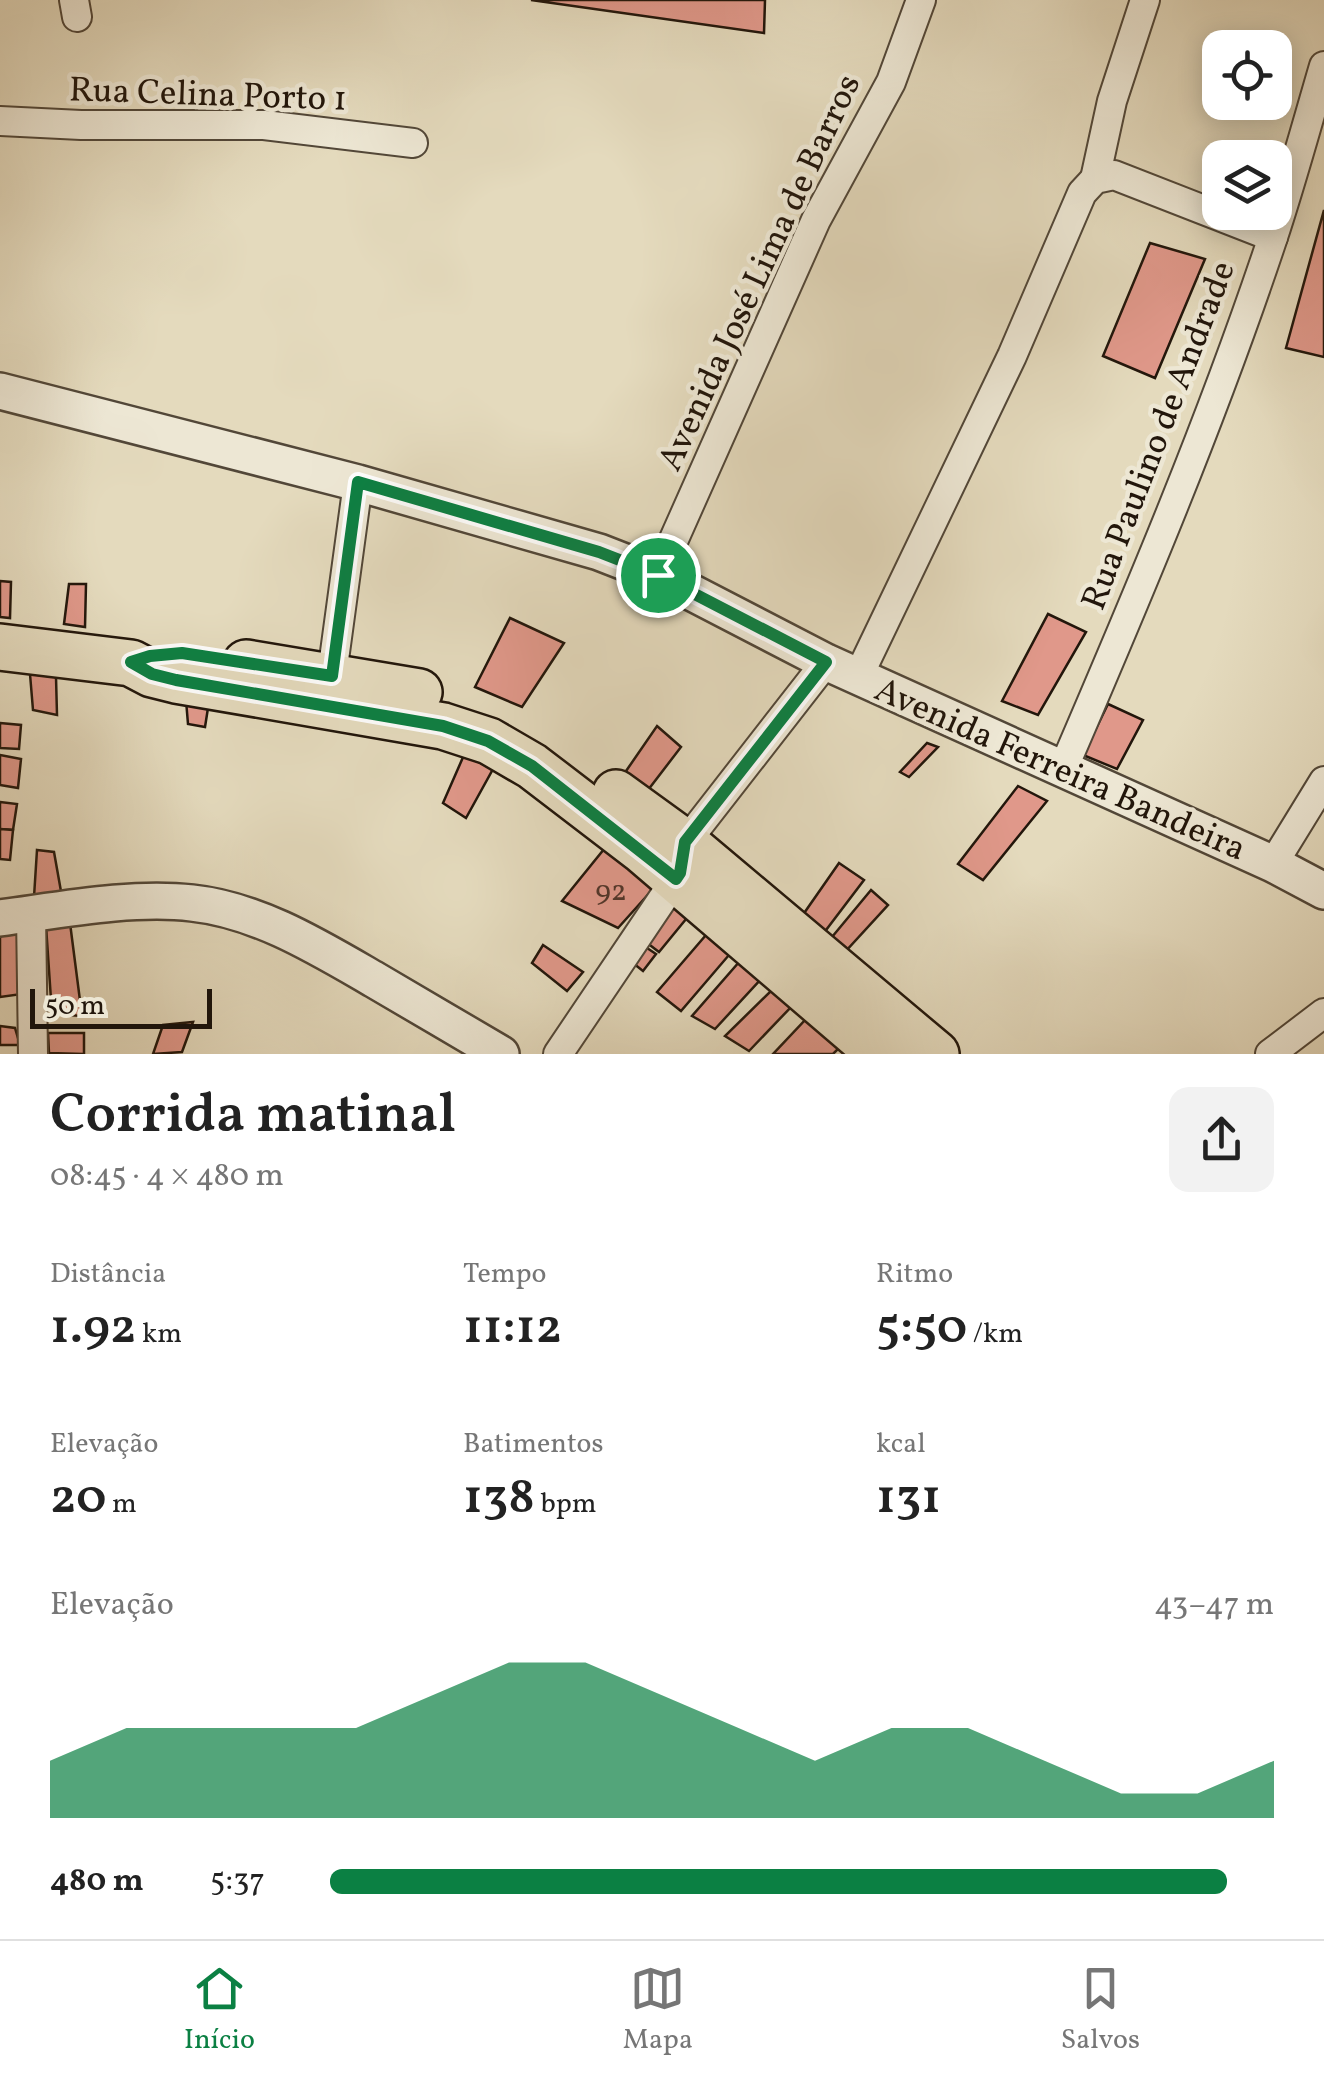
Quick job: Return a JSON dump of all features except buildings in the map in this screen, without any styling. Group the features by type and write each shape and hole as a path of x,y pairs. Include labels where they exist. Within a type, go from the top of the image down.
{"main road":[{"path":"0,647 131,662 152,674 176,680 450,698 500,714 546,742 681,861 880,1054"},
{"path":"681,861 936,1054"}],"street":[{"name":"Avenida José Lima de Barros","path":"658,575 816,220 890,82 922,0"},
{"path":"558,1054 681,861 842,670 1012,356 1082,193 1095,179 1112,102 1145,0"},
{"name":"Rua Paulino de Andrade","path":"1064,769 1156,553 1273,237 1324,66"},
{"name":"Rua Celina Porto 1","path":"0,121 264,126 414,143"},
{"path":"1095,179 1114,175 1273,237"},
{"name":"Avenida Ferreira Bandeira","path":"0,390 358,482 599,552 658,575 842,670 1273,864 1324,891"},
{"path":"330,692 358,482"},
{"path":"1273,864 1324,781"},
{"path":"33,1054 15,916 151,901 194,903 272,925 501,1054"},
{"path":"1270,1054 1324,1013"}],"route":[{"path":"358,482 599,552 658,575 826,662 685,842 676,879 532,766 488,741 443,726 176,680 152,674 131,662 182,653 332,676 358,482"}]}
